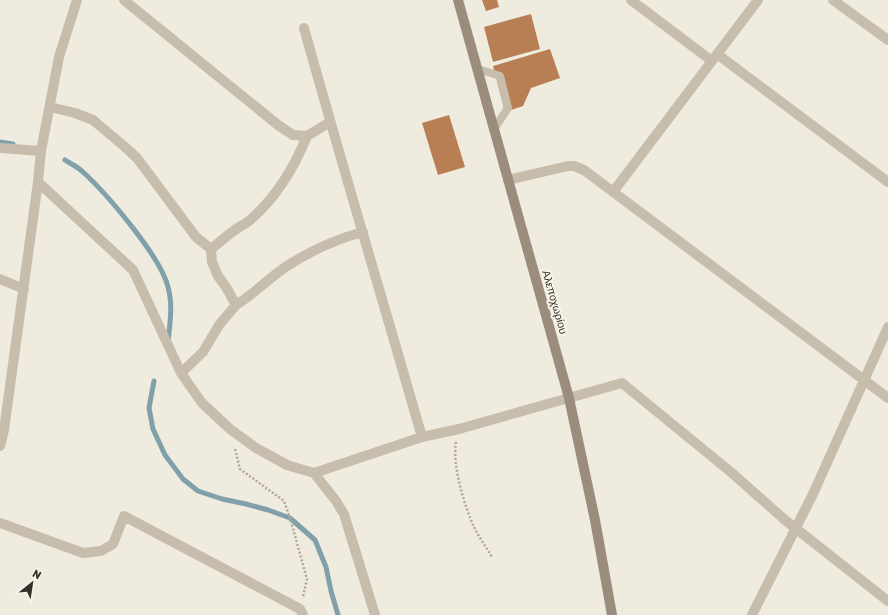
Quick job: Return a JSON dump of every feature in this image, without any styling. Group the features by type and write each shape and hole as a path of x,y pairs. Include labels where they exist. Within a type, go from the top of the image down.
{"main road":[{"name":"Αλεποχωρίου","path":"458,0 569,398 595,520 612,615"}],"street":[{"path":"0,446 4,430 24,289 41,151 59,57 77,0"},
{"path":"124,0 278,125 293,135 307,136 330,122"},
{"path":"631,0 888,182"},
{"path":"613,192 758,0"},
{"path":"833,0 888,40"},
{"path":"304,28 422,437"},
{"path":"50,107 75,113 93,120 137,158 196,237 211,249 212,262 218,276 236,305"},
{"path":"211,249 234,230 250,221 267,204 290,172 299,156 307,136"},
{"path":"0,148 41,151"},
{"path":"508,180 574,166 584,170 888,398"},
{"path":"38,182 133,270 181,373 202,403 230,429 256,448 287,465 314,473 422,437 458,429 622,383 797,529 888,601"},
{"path":"181,373 203,352 219,325 236,305 247,298 261,285 288,265 336,241 363,232"},
{"path":"0,279 24,289"},
{"path":"752,615 797,529 888,327"},
{"path":"314,473 336,501 344,514 374,615"},
{"path":"0,523 83,553 101,551 113,544 124,516 301,612"}],"lane":[{"path":"478,69 500,76 508,108 494,129"}],"path":[{"path":"230,429 240,470 284,501 307,579 301,612"},
{"path":"458,429 455,449 460,484 474,527 492,557"}],"building":[{"path":"482,0 497,0 499,7 486,11"},
{"path":"531,14 540,49 493,62 484,27"},
{"path":"550,49 560,78 531,88 523,106 505,112 493,66"},
{"path":"449,115 465,167 438,175 422,123"}],"waterway":[{"path":"0,142 13,144"},
{"path":"65,160 81,170 105,195 132,226 155,259 163,274 170,294 171,314 168,342"},
{"path":"154,381 149,408 153,429 165,455 183,479 198,491 222,499 268,510 290,518 315,540 326,567 338,615"}]}
